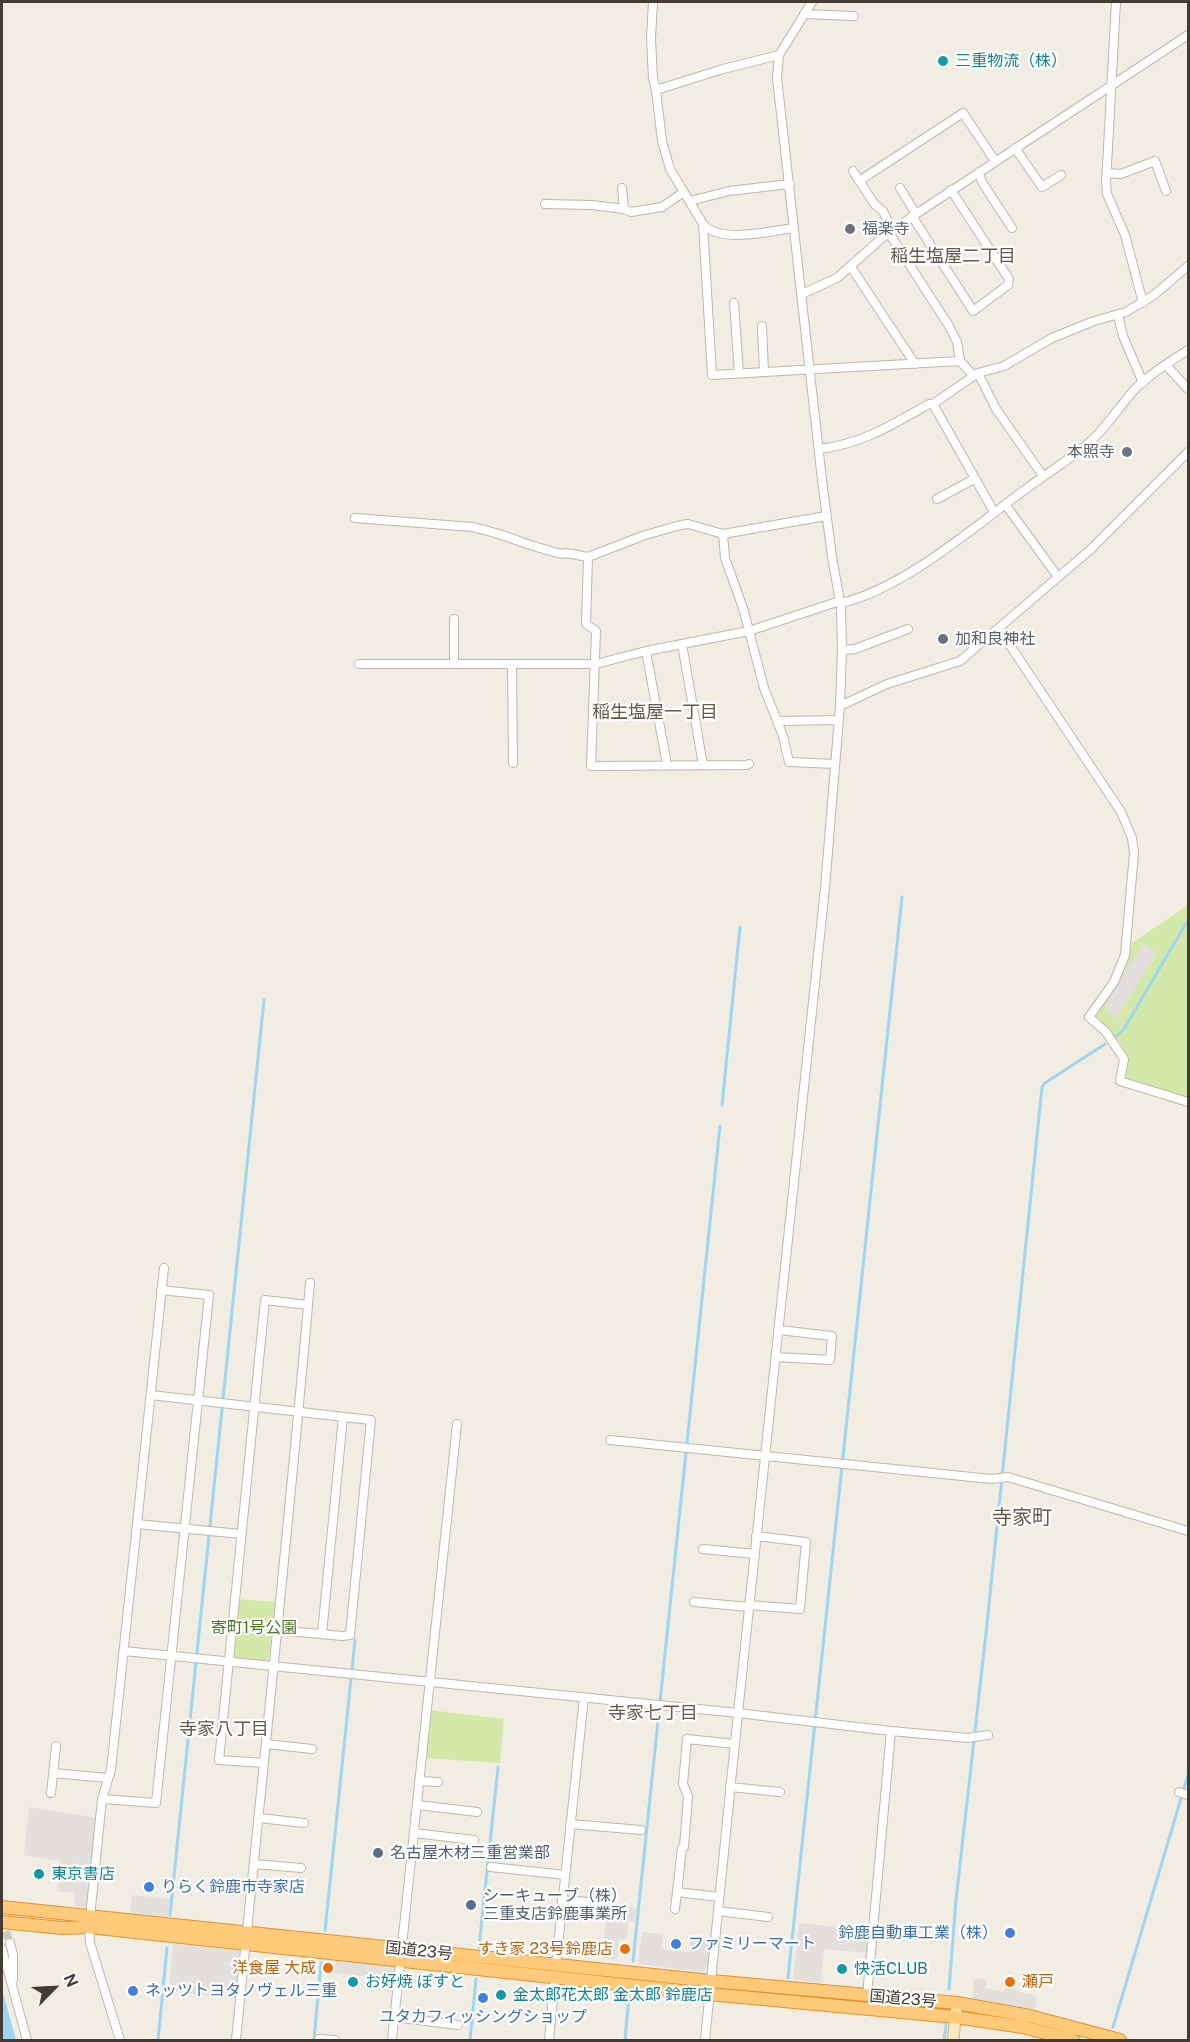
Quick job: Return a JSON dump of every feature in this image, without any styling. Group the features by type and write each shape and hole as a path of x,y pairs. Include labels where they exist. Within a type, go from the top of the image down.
{"highway":[{"name":"国道23号","path":"2,1906 90,1922 710,1988 955,2017 1023,2027 1073,2040"},
{"name":"国道23号","path":"2,1922 62,1928 90,1922"},
{"name":"国道23号","path":"710,1988 957,2003 1030,2016 1120,2040"}],"main road":[{"path":"953,2040 957,2003"}],"street":[{"path":"653,2 652,78 656,90 666,156 670,169 703,224 708,231 732,235 794,228"},
{"path":"705,2040 825,888 840,706 841,602 826,516 777,78 779,55 812,2"},
{"path":"1116,2 1107,194 1125,235 1143,303"},
{"path":"804,14 854,16"},
{"path":"802,294 831,282 914,215 1112,85 1187,39"},
{"path":"656,90 723,69 779,55"},
{"path":"859,181 963,113 995,162"},
{"path":"1015,148 1042,187 1061,174"},
{"path":"1107,173 1121,174 1155,161 1166,191"},
{"path":"853,171 875,205 883,211 892,231 949,326 957,342 960,361 976,375 1043,476"},
{"path":"979,172 982,182 1012,228"},
{"path":"690,201 729,191 790,184"},
{"path":"622,188 624,209"},
{"path":"900,188 914,215 973,310 1008,285 1009,279 951,190"},
{"path":"545,204 592,205 624,209 631,213 662,207 684,192"},
{"path":"703,224 712,375 960,361"},
{"path":"819,449 838,447 858,441 933,404 976,375 1004,366 1068,331 1118,315 1143,303 1188,266"},
{"path":"850,267 915,364"},
{"path":"734,303 739,373"},
{"path":"1118,315 1123,336 1143,383"},
{"path":"762,326 764,372"},
{"path":"359,664 596,664 646,651 749,631 841,602 857,600 906,574 946,548 1073,456 1094,438 1139,385 1188,350"},
{"path":"1166,365 1188,389"},
{"path":"933,404 994,512"},
{"path":"840,706 887,684 960,661 1091,549 1188,452"},
{"path":"937,498 974,479"},
{"path":"1005,504 1058,577"},
{"path":"355,518 472,527 539,549 588,556 645,535 681,525 688,524 723,534 826,516"},
{"path":"723,534 725,558 789,762 835,764"},
{"path":"588,556 586,624 596,631 591,766 749,764"},
{"path":"454,619 454,664"},
{"path":"842,650 855,649 908,629"},
{"path":"999,629 1121,812 1132,838 1134,854 1125,955 1114,982 1089,1017 1106,1032 1124,1059 1119,1082 1188,1102"},
{"path":"682,644 704,765"},
{"path":"646,651 667,765"},
{"path":"512,664 513,762"},
{"path":"778,721 838,720"},
{"path":"120,2040 90,1943 90,1922 102,1799 111,1770 164,1268"},
{"path":"236,2040 310,1283"},
{"path":"102,1799 156,1803 210,1294 161,1290"},
{"path":"264,1763 219,1760 228,1661 265,1300 308,1305"},
{"path":"776,1357 830,1360 832,1336 779,1330"},
{"path":"151,1395 371,1420 350,1635 277,1630"},
{"path":"322,1634 342,1417"},
{"path":"392,2040 458,1424"},
{"path":"610,1440 995,1479 1008,1477 1188,1531"},
{"path":"137,1524 241,1534"},
{"path":"694,1602 800,1609 806,1542 756,1536"},
{"path":"703,1549 754,1554"},
{"path":"124,1651 738,1713 891,1731 968,1738 988,1735"},
{"path":"549,2040 584,1697"},
{"path":"867,1996 891,1731"},
{"path":"675,1909 682,1848 684,1847 688,1796 683,1784 687,1739 735,1744"},
{"path":"266,1744 312,1749"},
{"path":"51,1793 56,1746"},
{"path":"53,1773 108,1778"},
{"path":"420,1780 438,1782"},
{"path":"730,1787 780,1792"},
{"path":"418,1805 477,1812"},
{"path":"259,1818 304,1822"},
{"path":"570,1824 641,1830"},
{"path":"414,1833 474,1840"},
{"path":"254,1864 301,1868"},
{"path":"491,1867 565,1875"},
{"path":"677,1892 719,1897"},
{"path":"562,1900 602,1903"},
{"path":"718,1911 768,1917"},
{"path":"10,1943 13,1955 12,1984"},
{"path":"2,1948 27,2040"},
{"path":"394,2017 458,2025"},
{"path":"319,2039 335,2040"}],"green space":[{"path":"1188,905 1188,1100 1124,1081 1128,1066 1126,1055 1115,1037 1096,1018 1126,968 1132,943"},
{"name":"寄町1号公園","path":"238,1599 275,1602 269,1657 264,1661 237,1659 232,1654"},
{"path":"430,1710 504,1719 500,1763 424,1758"}],"shaded area":[{"path":"1144,943 1157,953 1115,1020 1105,1006"},
{"path":"29,1807 97,1818 88,1908 74,1906 75,1893 57,1891 61,1861 24,1855"},
{"path":"132,1895 170,1899 168,1917 130,1913"},
{"path":"607,1905 636,1908 634,1922 628,1922 627,1939 619,1939 617,1960 602,1958"},
{"path":"799,1923 869,1930 867,1953 824,1949 821,1983 793,1980"},
{"path":"642,1932 663,1934 662,1949 689,1952 691,1938 711,1940 708,1966 704,1972 638,1964"},
{"path":"173,1944 240,1951 236,1999 169,1991"},
{"path":"336,1958 397,1966 394,1992 378,1990 379,1978 334,1973"},
{"path":"974,1978 986,1980 985,1988 1004,1992 1006,1985 1016,1987 1016,1991 1037,1996 1035,2009 973,2000"}],"water":[{"path":"2,1989 16,2040 2,2040"}],"waterway":[{"path":"788,1978 902,897"},
{"path":"1115,1037 1124,1029 1188,920"},
{"path":"722,1105 740,927"},
{"path":"170,1915 264,1000"},
{"path":"949,1989 956,1900 1042,1087 1105,1044"},
{"path":"633,1961 720,1126"},
{"path":"325,1931 355,1640"},
{"path":"479,1947 498,1767"},
{"path":"1113,2027 1188,1775"},
{"path":"158,2040 167,1948"},
{"path":"314,2040 321,1963"},
{"path":"470,2040 476,1979"},
{"path":"625,2040 629,1995"},
{"path":"944,2040 946,2025"}],"tunnel":[{"path":"2,1920 10,1943"}],"place":[{"name":"三重物流（株）","path":"943,61"},
{"name":"福楽寺","path":"850,229"},
{"name":"本照寺","path":"1127,452"},
{"name":"加和良神社","path":"943,639"},
{"name":"名古屋木材三重営業部","path":"378,1853"},
{"name":"東京書店","path":"39,1874"},
{"name":"りらく鈴鹿市寺家店","path":"149,1887"},
{"name":"シーキューブ（株） 三重支店鈴鹿事業所","path":"471,1905"},
{"name":"鈴鹿自動車工業（株）","path":"1010,1933"},
{"name":"ファミリーマート","path":"676,1944"},
{"name":"すき家 23号鈴鹿店","path":"625,1949"},
{"name":"洋食屋 大成","path":"328,1968"},
{"name":"快活CLUB","path":"842,1969"},
{"name":"お好焼 ぽすと","path":"353,1982"},
{"name":"瀬戸","path":"1010,1982"},
{"name":"ネッツトヨタノヴェル三重","path":"133,1991"},
{"name":"金太郎花太郎 金太郎 鈴鹿店","path":"501,1995"},
{"name":"ユタカフィッシングショップ","path":"483,1998"}],"district":[{"name":"稲生塩屋二丁目","path":"953,256"},
{"name":"稲生塩屋一丁目","path":"655,712"},
{"name":"寺家町","path":"1022,1518"},
{"name":"寺家七丁目","path":"653,1713"},
{"name":"寺家八丁目","path":"224,1729"}]}
